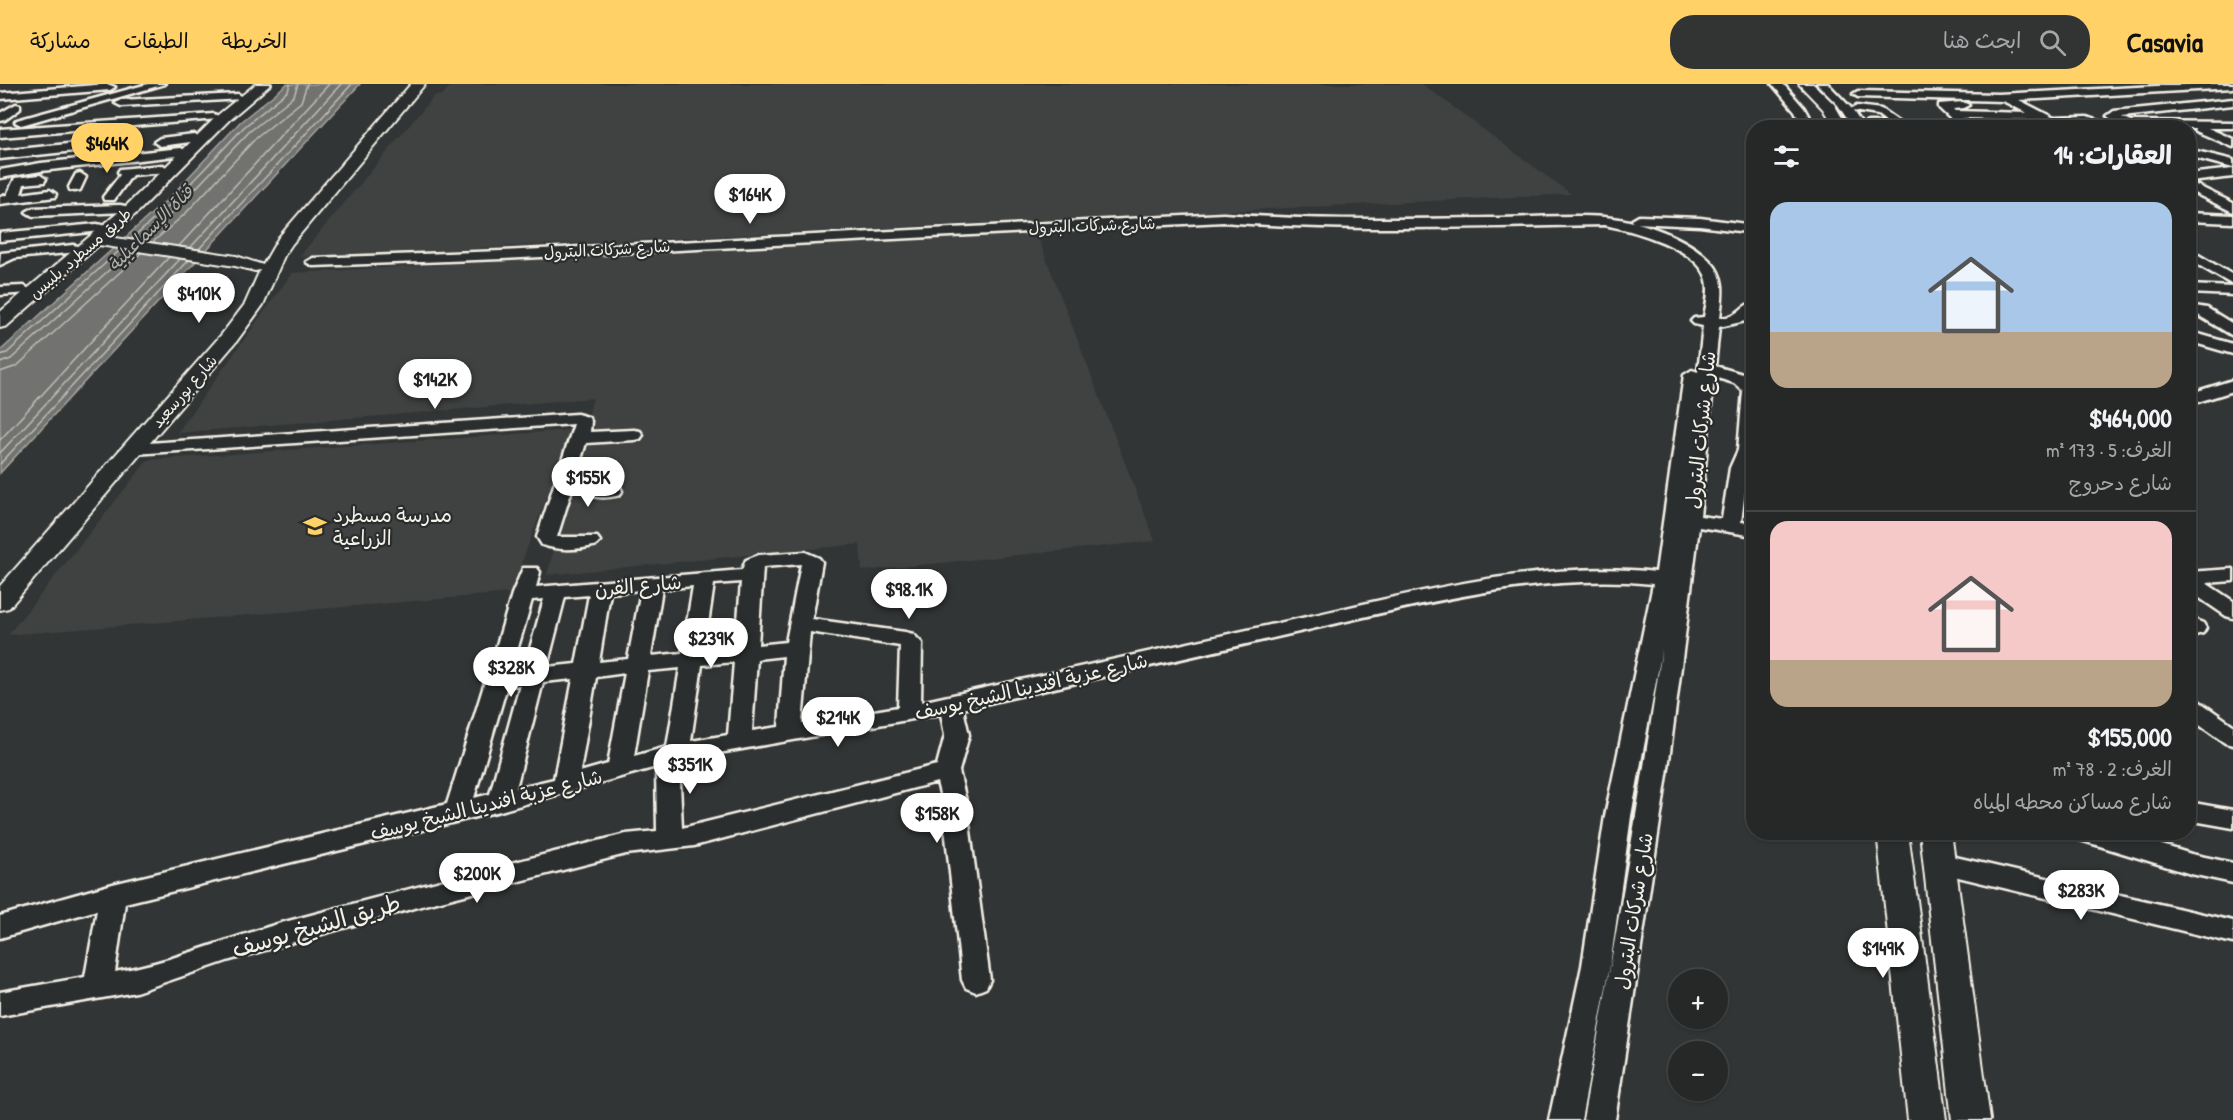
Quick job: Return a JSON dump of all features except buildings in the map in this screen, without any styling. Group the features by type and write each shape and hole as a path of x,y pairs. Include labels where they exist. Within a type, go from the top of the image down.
{"main road":[{"name":"طريق مسطرد, بلبيس","path":"102,236 118,170 163,169 209,123 255,84"},
{"name":"طريق مسطرد, بلبيس","path":"0,322 102,236 234,108 264,84"},
{"name":"شارع بورسعيد","path":"0,577 210,340 237,306 273,234 406,84"},
{"name":"شارع بورسعيد","path":"0,602 247,316 285,241 418,84"},
{"path":"1790,84 1815,111 1819,120"},
{"path":"1806,84 1829,107 1836,120"},
{"name":"طريق مسطرد, بلبيس","path":"0,310 73,249 102,236"},
{"path":"102,236 228,260 258,260"},
{"path":"1893,840 1927,1120"},
{"path":"1936,848 1971,1120"}],"street":[{"path":"0,108 15,107 46,95 55,84"},
{"path":"31,117 76,98 151,84"},
{"path":"0,126 136,87 176,84"},
{"path":"1777,84 1800,110 1805,120"},
{"path":"1822,84 1859,120"},
{"path":"2072,84 2105,101 2153,120"},
{"path":"2133,84 2183,106 2232,118"},
{"path":"2210,85 2233,93"},
{"path":"1857,95 1911,107 2005,97 2233,85"},
{"path":"1857,95 1884,90 1984,86 2047,120"},
{"path":"121,103 120,101 136,87"},
{"path":"3,89 76,98"},
{"path":"3,89 76,98"},
{"path":"1884,90 1911,107 1923,120"},
{"path":"0,118 30,93"},
{"path":"1950,110 2233,93"},
{"path":"1857,95 1864,120"},
{"path":"1857,95 1891,120"},
{"path":"0,155 77,143 90,126 112,105 238,97"},
{"path":"118,170 158,102"},
{"path":"2120,120 2113,116 2129,111 2233,102"},
{"path":"2219,103 2232,118"},
{"path":"2046,104 2078,120"},
{"path":"2158,108 2182,120"},
{"path":"1950,110 2028,120"},
{"path":"1950,110 1959,120"},
{"path":"16,174 37,141 60,117"},
{"path":"0,118 151,117 209,123"},
{"path":"0,133 136,123 151,117"},
{"path":"2196,130 2204,131 2232,118"},
{"path":"165,136 170,130 209,123"},
{"path":"33,212 65,207 118,170 209,123"},
{"path":"2196,127 2233,143"},
{"path":"0,144 37,141"},
{"path":"77,143 118,170"},
{"path":"16,174 71,164 118,170 181,152"},
{"path":"6,200 44,187 80,157 94,153"},
{"path":"2196,154 2233,165"},
{"path":"6,200 19,181 118,170 163,169"},
{"path":"2196,177 2233,173"},
{"path":"2196,189 2233,208"},
{"path":"2196,209 2214,217"},
{"path":"2196,217 2233,219"},
{"name":"شارع شركات البترول","path":"313,262 502,255 900,233 1189,221 1302,228 1602,225 1637,227 1669,246 1698,266 1702,274 1706,369 1673,579 1648,825 1599,1120"},
{"path":"1637,227 1700,222 1746,228"},
{"path":"0,237 102,236"},
{"path":"0,261 6,256 15,254 73,249"},
{"path":"2196,254 2233,281"},
{"path":"2196,289 2233,291"},
{"path":"0,291 24,290"},
{"path":"2196,310 2202,311 2233,331"},
{"path":"1705,322 1734,321 1746,315"},
{"name":"شارع شركات البترول","path":"1682,519 1705,322"},
{"path":"2196,338 2233,349"},
{"path":"1706,369 1740,379 1746,384"},
{"path":"2196,397 2233,385"},
{"path":"134,449 569,419 582,421 579,438 547,539 558,543 590,541"},
{"path":"579,438 634,435"},
{"path":"1731,526 1739,468 1746,452"},
{"path":"566,478 591,476 594,478 592,489 613,491"},
{"path":"1682,519 1746,529"},
{"path":"739,743 755,562 805,558 811,560 796,648 790,734"},
{"path":"457,812 495,680 530,572"},
{"name":"شارع عزبة افندينا الشيخ يوسف","path":"0,927 113,895 500,802 673,754 909,713 1347,614 1480,588 1575,575 1619,574 1673,579"},
{"name":"شارع الفرن","path":"522,594 753,575"},
{"path":"2196,578 2233,576"},
{"path":"671,840 667,811 673,754 692,659 704,579"},
{"name":"شارع شركات البترول","path":"1566,1120 1596,966 1618,816 1673,579"},
{"path":"619,770 653,583"},
{"path":"2196,585 2233,611"},
{"path":"565,785 601,588"},
{"path":"500,802 556,591"},
{"path":"800,624 905,639 911,643 909,713"},
{"path":"495,680 796,648"},
{"path":"950,704 957,735 947,771 954,801 976,980"},
{"path":"2196,711 2233,737"},
{"name":"طريق الشيخ يوسف","path":"0,1004 136,980 230,949 436,891 626,844 671,840 947,771"},
{"path":"2196,812 2233,819"},
{"path":"1618,816 1648,825"},
{"path":"2112,840 2191,864 2233,873"},
{"path":"1936,848 2233,932"},
{"path":"98,986 113,895"}],"shaded area":[{"path":"452,84 1422,84 1571,194 299,257 434,96 442,95"},
{"path":"1036,232 1155,541 862,571 860,544 547,575 593,398 177,433 292,273"},
{"name":"مدرسة مسطرد الزراعية","path":"572,430 510,593 8,635 148,460"}],"water":[{"name":"قناة الإسماعيلية","path":"287,84 360,84 0,473 0,351 170,197 240,122"}],"place":[{"name":"مدرسة مسطرد الزراعية","path":"315,526"}]}
